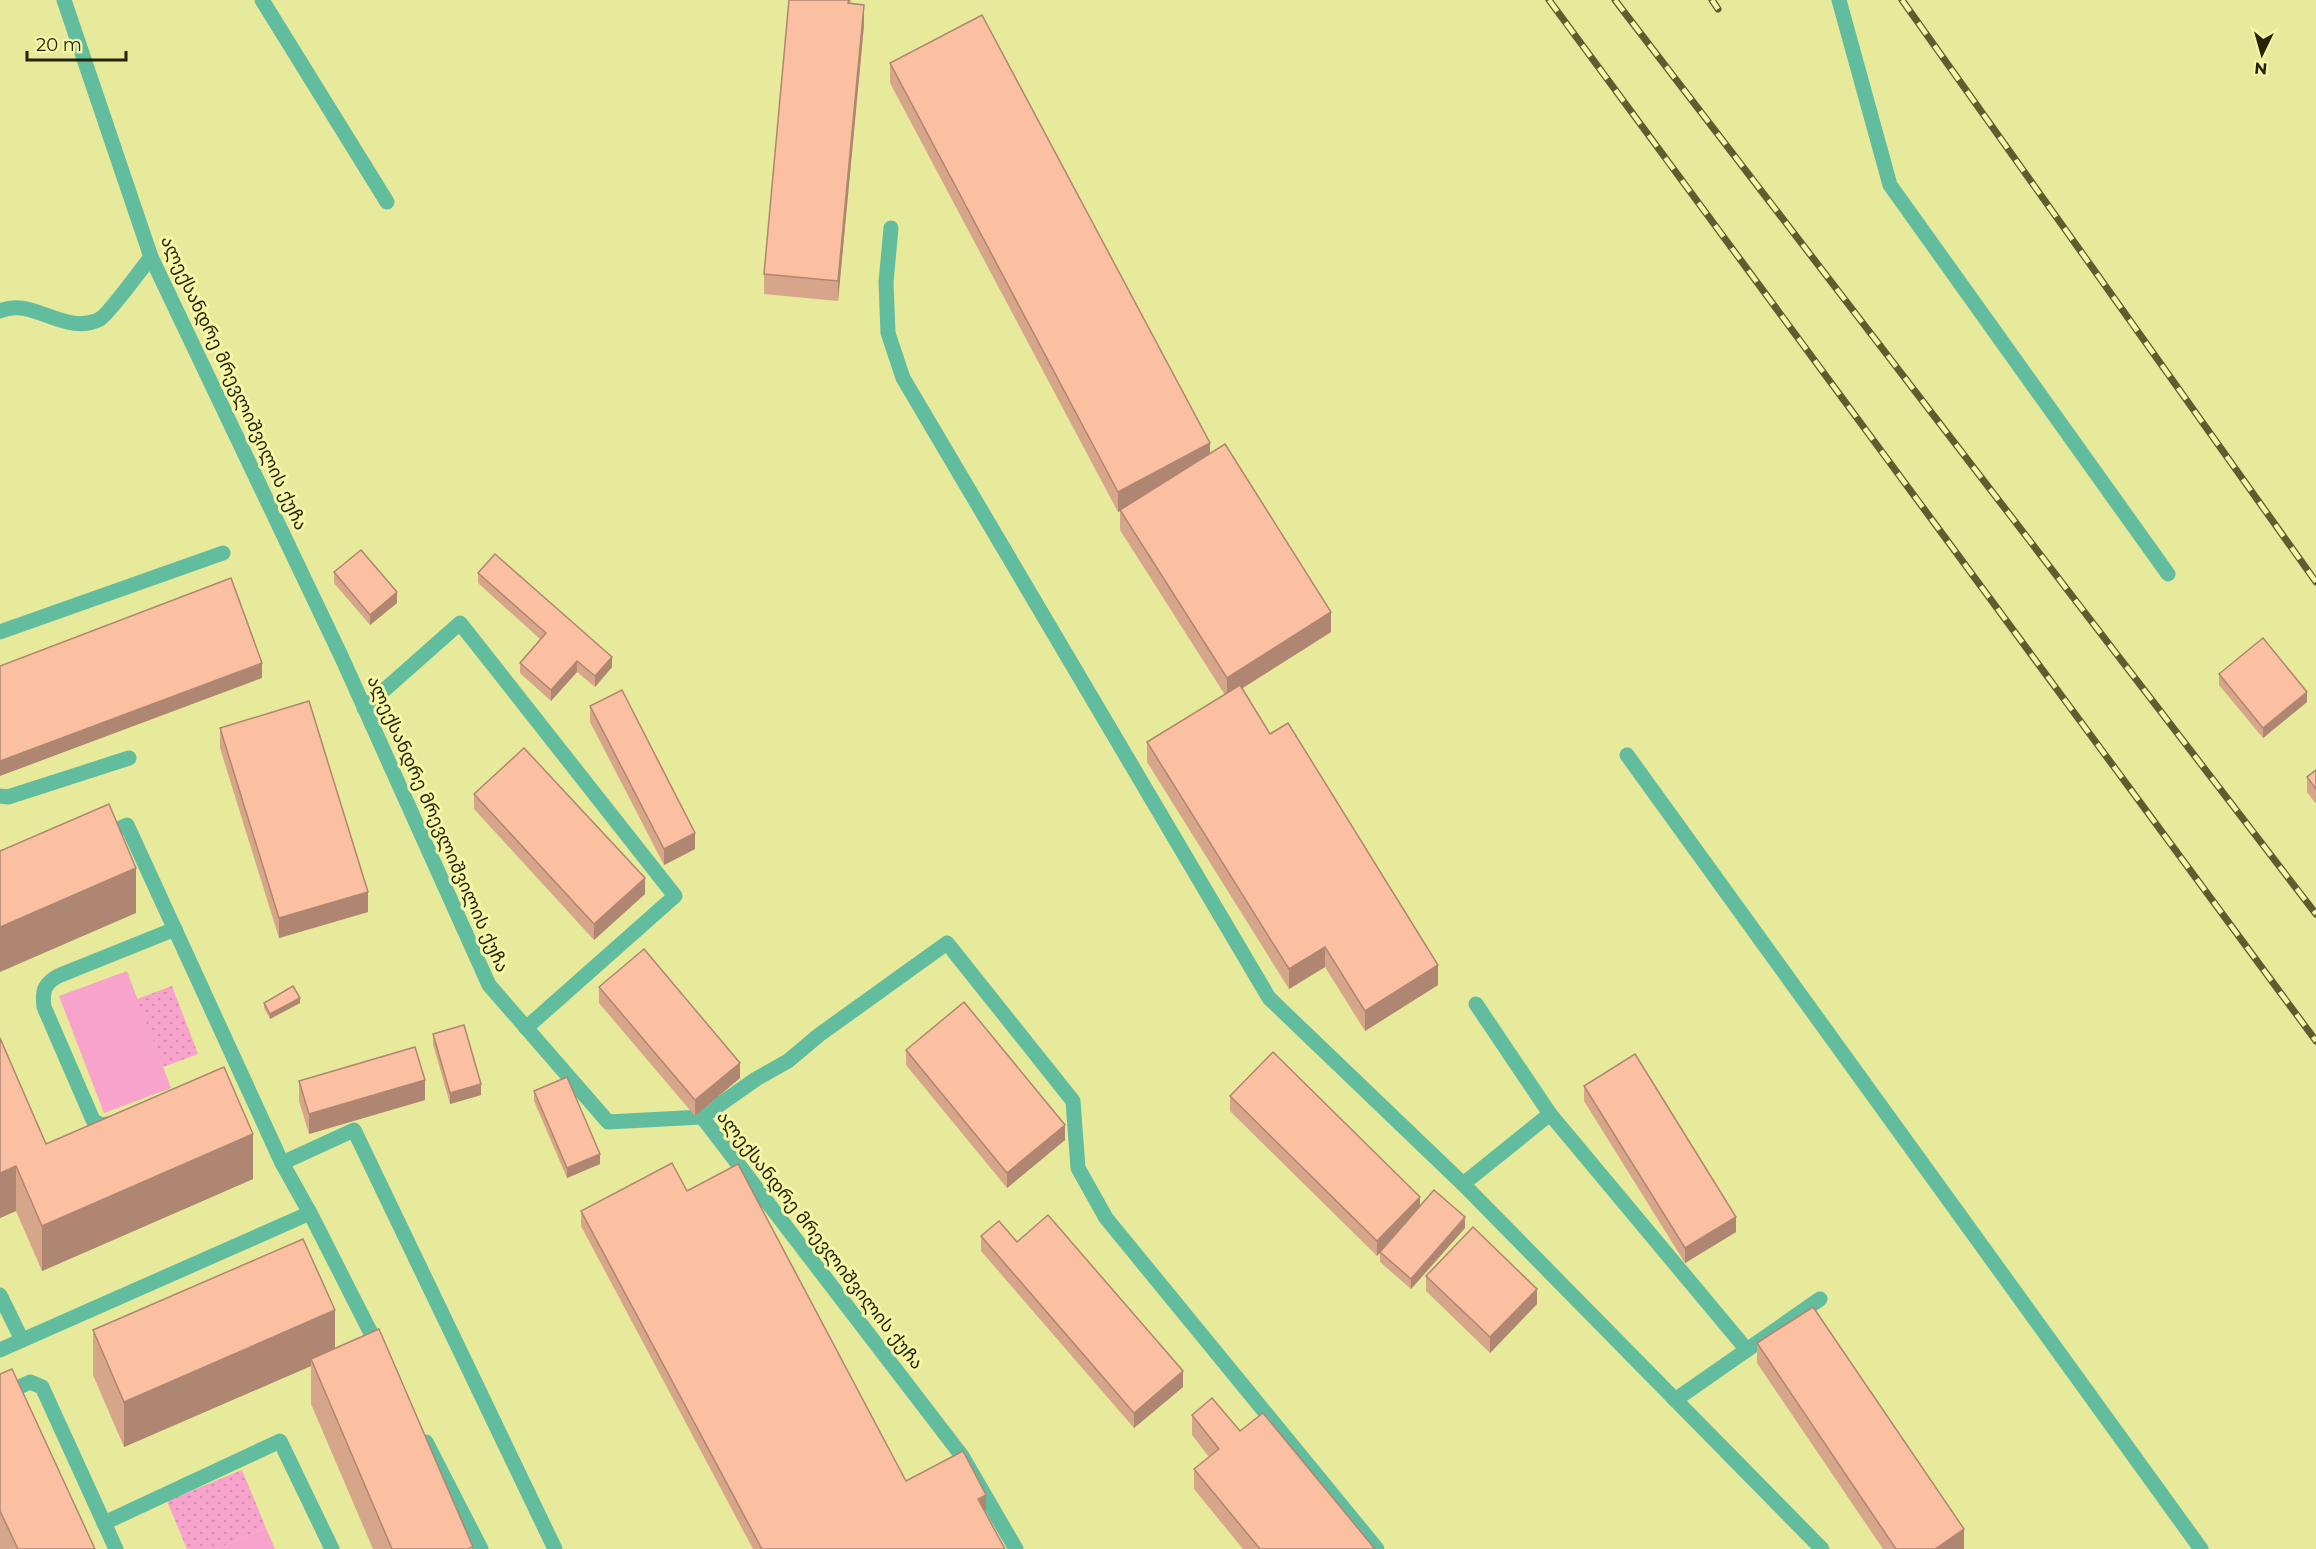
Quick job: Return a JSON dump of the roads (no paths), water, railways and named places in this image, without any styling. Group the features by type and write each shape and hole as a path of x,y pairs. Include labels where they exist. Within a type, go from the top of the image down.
{"lane":[{"name":"ალექსანდრე მრევლიშვილის ქუჩა","path":"64,0 151,257 364,708 489,985 608,1122 702,1118 962,1456 1016,1549"},
{"path":"262,0 387,202"},
{"path":"1839,0 1890,185 2168,574"},
{"path":"891,228 886,282 888,333 903,378 1269,998 1463,1184 1822,1549"},
{"path":"0,312 6,308 26,309 77,325 101,318 151,257"},
{"path":"0,632 223,553"},
{"path":"364,708 460,623 675,896 526,1028"},
{"path":"1627,755 2201,1549"},
{"path":"0,796 8,797 129,758"},
{"path":"85,844 128,825 175,929 236,1075 385,1360"},
{"path":"131,1119 101,1125 93,1120 44,1007 42,992 47,982 58,976 175,929"},
{"path":"702,1118 756,1079 788,1061 819,1035 947,943 1072,1101 1078,1168 1106,1218 1377,1549"},
{"path":"1476,1004 1550,1114 1747,1350"},
{"path":"1463,1184 1550,1114"},
{"path":"282,1163 354,1130 555,1549"},
{"path":"0,1350 310,1213"},
{"path":"0,1295 22,1340"},
{"path":"1676,1400 1820,1299"},
{"path":"0,1396 30,1382 42,1387 116,1549"},
{"path":"422,1433 480,1549"},
{"path":"104,1523 280,1441 332,1549"}],"railway":[{"path":"1549,0 2316,1041"},
{"path":"1615,0 2316,914"},
{"path":"1712,0 1718,9"},
{"path":"1902,0 2316,582"}]}
